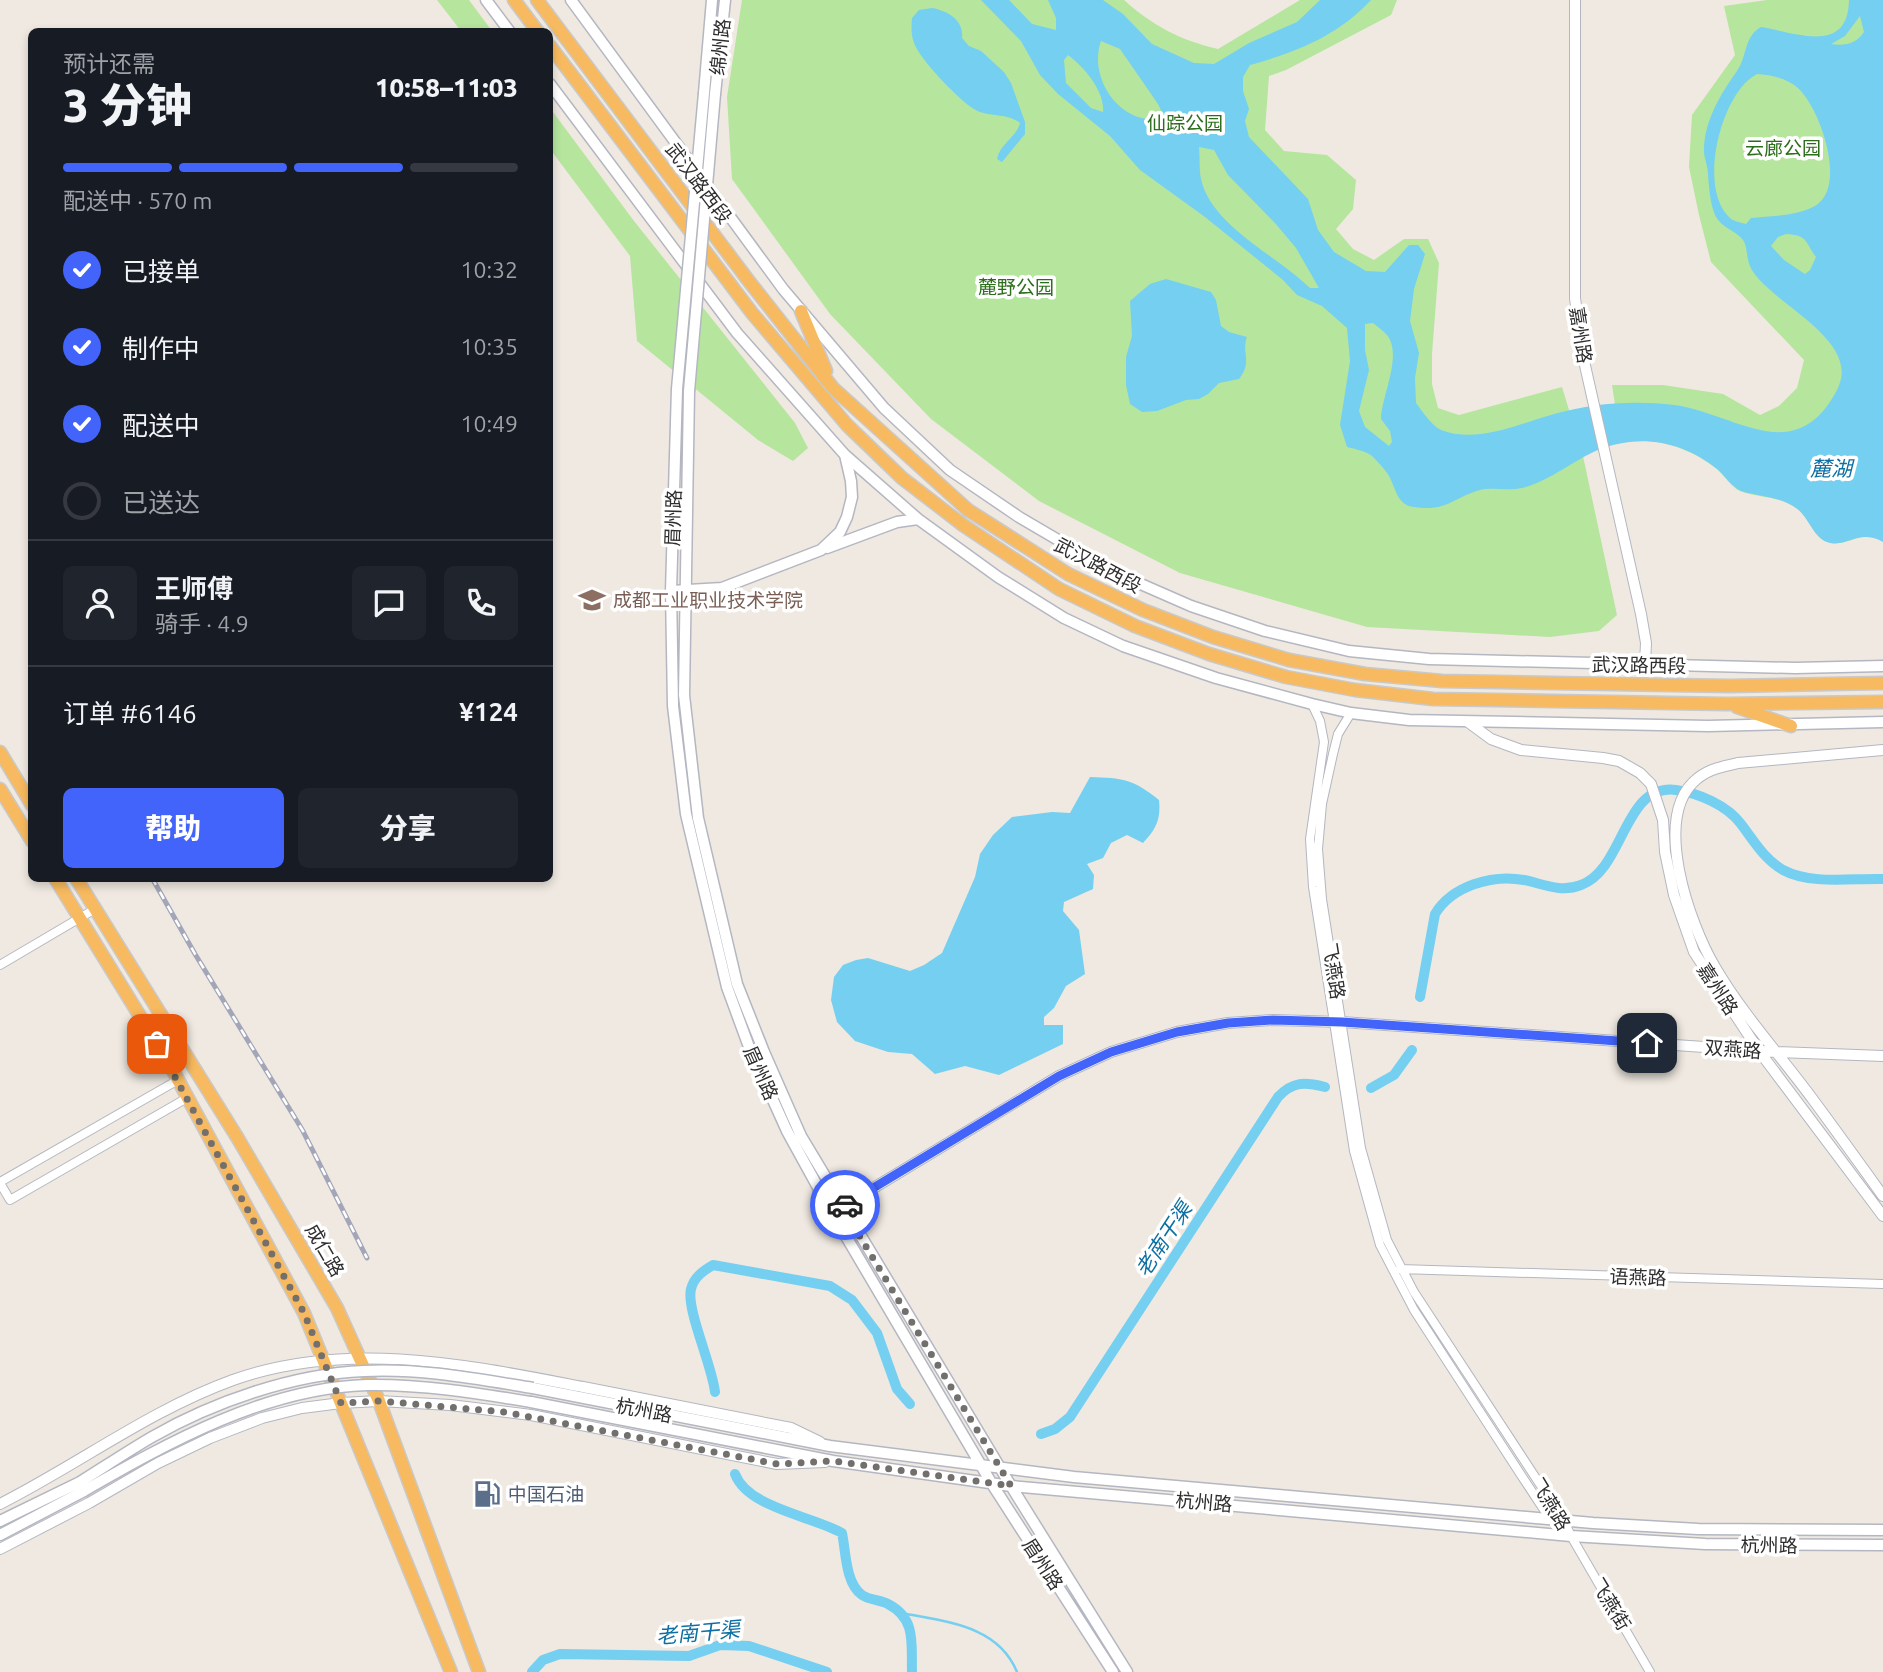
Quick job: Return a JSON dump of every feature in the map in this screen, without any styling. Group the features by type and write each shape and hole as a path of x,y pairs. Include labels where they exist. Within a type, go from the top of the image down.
{"highway":[{"path":"514,0 535,28"},
{"name":"武汉路西段","path":"537,0 833,388 968,510 1068,574 1143,610 1213,637 1289,660 1365,674 1442,681 1729,687 1883,683"},
{"name":"武汉路西段","path":"553,50 752,313 847,425 902,478 963,525 1059,589 1135,626 1209,654 1286,677 1355,690 1433,699 1726,704 1883,702"},
{"path":"801,310 833,388"},
{"path":"1726,704 1791,726"},
{"path":"0,752 28,798"},
{"path":"0,789 28,834"},
{"path":"57,882 178,1080 304,1313 326,1360 451,1672"},
{"name":"成仁路","path":"78,882 237,1137 337,1308 380,1401 479,1672"}],"main road":[{"path":"486,0 507,28"},
{"path":"571,0 783,289 884,408 950,470 1019,517 1111,571 1191,606 1265,631 1349,651 1429,659 1795,668 1883,666"},
{"name":"绵州路","path":"709,94 712,0"},
{"name":"绵州路","path":"709,94 725,0"},
{"path":"553,88 737,333 845,455 918,519 998,577 1064,618 1123,646 1216,678 1351,713 1409,720 1468,722 1791,726 1883,722"},
{"path":"709,94 689,391 684,695 698,818 737,984 801,1136 837,1209 1127,1672"},
{"name":"眉州路","path":"709,94 677,389 671,591 673,706 686,814 727,987 749,1047 787,1131 837,1209 992,1484 1113,1672"},
{"path":"821,550 840,532 847,517 852,497 845,455"},
{"path":"671,591 722,588 897,523 918,519"},
{"name":"杭州路","path":"82,1487 153,1436 201,1413 256,1392 330,1373 402,1371 533,1388 830,1446 1074,1477 1564,1521 1698,1529 1883,1530"},
{"name":"杭州路","path":"82,1487 208,1426 260,1407 337,1388 378,1385 452,1389 833,1461 992,1484 1571,1536 1740,1545 1883,1545"},
{"path":"0,1521 82,1487"},
{"path":"0,1535 82,1487"}],"street":[{"name":"嘉州路","path":"1575,0 1575,298 1582,352 1641,614 1646,643 1645,664"},
{"name":"飞燕路","path":"1312,704 1320,721 1324,742 1310,839 1313,887 1361,1148 1387,1240 1414,1310 1550,1519 1571,1536"},
{"name":"飞燕路","path":"1338,1022 1318,849 1322,804 1333,754 1338,734 1351,713"},
{"name":"嘉州路","path":"1468,722 1491,739 1521,750 1619,761 1640,773 1651,785 1660,804 1665,852 1674,895 1690,942 1713,983 1759,1051 1883,1216"},
{"path":"1883,750 1738,763 1709,771 1691,784 1680,800 1675,821 1684,890 1699,935 1715,967 1735,998 1883,1196"},
{"path":"0,965 95,909"},
{"name":"双燕路","path":"837,1209 1059,1076 1111,1052 1177,1032 1228,1023 1273,1020 1338,1022 1759,1051 1883,1056"},
{"path":"178,1080 0,1182 10,1199 187,1098"},
{"name":"飞燕路","path":"1398,1269 1564,1521 1571,1536"},
{"name":"语燕路","path":"1398,1269 1883,1284"},
{"path":"0,1504 189,1398 277,1367 326,1360 411,1359 535,1378 791,1429 830,1446"},
{"path":"0,1549 89,1503 158,1463 211,1438 262,1418 302,1408 341,1403 380,1401 450,1405 531,1416 777,1464 833,1461"},
{"name":"飞燕街","path":"1571,1536 1650,1672"}],"green space":[{"path":"437,0 469,0 490,28 459,28"},
{"name":"麓野公园","path":"742,0 1124,0 1168,31 1218,49 1300,0 1397,0 1391,15 1286,70 1269,76 1265,130 1284,151 1327,155 1356,180 1353,209 1336,229 1353,249 1374,260 1404,239 1428,239 1439,263 1432,354 1432,384 1438,408 1459,415 1562,387 1583,456 1617,615 1599,631 1550,637 1367,627 1180,573 1039,501 931,419 830,314 732,179 727,97"},
{"name":"云廊公园","path":"1767,0 1883,0 1870,536 1838,543 1823,540 1801,512 1790,504 1740,491 1717,469 1683,449 1659,442 1621,443 1612,385 1663,385 1723,394 1760,415 1779,406 1797,388 1804,360 1711,262 1689,167 1692,115 1735,55 1724,6"},
{"path":"553,112 634,221 795,423 808,448 793,461 758,440 637,341 630,256 553,153"}],"water":[{"name":"麓湖","path":"981,0 1009,0 1032,24 1056,30 1056,18 1048,0 1103,0 1123,14 1152,44 1194,63 1214,64 1249,43 1297,22 1320,0 1371,0 1345,24 1330,33 1284,54 1250,65 1243,77 1243,91 1249,109 1245,121 1249,137 1308,199 1318,230 1334,252 1366,271 1385,272 1409,245 1418,245 1425,254 1414,289 1410,321 1419,353 1415,378 1416,403 1431,422 1441,430 1455,434 1484,434 1583,407 1644,403 1674,405 1741,425 1783,432 1802,427 1820,414 1837,390 1842,372 1838,355 1812,324 1763,283 1750,266 1743,240 1715,215 1704,151 1707,127 1755,31 1761,27 1804,36 1830,34 1840,28 1846,17 1849,0 1883,0 1883,542 1866,537 1841,543 1827,542 1818,536 1800,512 1790,504 1741,491 1717,469 1694,454 1655,442 1627,442 1601,449 1546,479 1522,488 1480,490 1434,508 1408,506 1398,496 1387,473 1372,456 1347,447 1340,425 1350,361 1347,328 1322,306 1297,295 1283,280 1205,217 1140,170 1110,136 1058,94 1040,75 1021,41","holes":["1860,16 1864,32 1861,36 1850,43 1831,44 1845,36","1101,41 1120,49 1164,117 1142,118 1121,107 1105,88 1098,65","1068,55 1097,88 1103,112 1091,108 1066,83 1064,60","1757,74 1789,82 1806,98 1822,129 1830,166 1825,196 1815,206 1792,214 1751,218 1746,224 1731,219 1721,205 1715,187 1714,165 1717,142 1733,100 1744,84","1199,147 1214,150 1228,175 1296,248 1319,288 1310,288 1231,226 1207,196 1201,179","1786,234 1798,236 1805,240 1816,257 1805,274 1784,260 1771,246 1778,237","1373,323 1386,334 1393,352 1381,419 1390,431 1392,442 1389,446 1365,427 1359,411 1369,370 1365,350 1365,324"]},
{"path":"932,8 954,17 960,26 962,38 1004,72 1011,83 1025,122 1025,134 1002,162 997,159 999,153 1020,123 1009,117 974,109 951,90 927,63 914,41 912,18 919,10"},
{"path":"1166,279 1211,292 1216,300 1221,326 1229,332 1247,337 1246,362 1239,379 1219,383 1199,399 1186,400 1157,411 1142,412 1130,404 1126,385 1126,357 1132,336 1130,301 1150,284"},
{"path":"1090,777 1119,779 1142,788 1159,800 1159,813 1154,829 1143,843 1127,835 1111,843 1103,858 1087,864 1094,875 1093,889 1064,902 1063,911 1079,930 1085,974 1066,986 1054,1008 1044,1017 1044,1025 1063,1025 1063,1044 999,1075 965,1066 935,1074 912,1054 888,1052 855,1041 837,1022 831,1000 834,977 843,965 868,958 910,971 942,953 975,877 980,854 993,835 1012,817 1052,812 1070,813"}],"waterway":[{"name":"老南干渠","path":"1420,997 1435,914 1442,904 1462,889 1499,879 1524,880 1559,888 1581,885 1596,876 1607,862 1634,813 1645,800 1659,791 1685,792 1720,806 1735,817 1770,861 1794,875 1832,880 1883,879"},
{"name":"老南干渠","path":"1371,1088 1394,1075 1412,1050"},
{"name":"老南干渠","path":"1041,1434 1055,1429 1070,1417 1278,1097 1294,1085 1325,1087"},
{"name":"老南干渠","path":"715,1392 690,1298 694,1281 713,1265 830,1286 852,1300 877,1333 897,1389 910,1404"},
{"name":"老南干渠","path":"735,1474 742,1486 767,1503 842,1533 849,1575 856,1590 865,1597 885,1603 904,1617 911,1633 912,1672"},
{"path":"902,1613 953,1623 984,1635 1008,1656 1017,1672"},
{"name":"老南干渠","path":"532,1672 543,1660 560,1654 689,1656 720,1645 749,1646 827,1672"}],"railway":[{"path":"154,882 303,1131 367,1258"}],"way so far":[{"path":"157,1044 304,1313 326,1360 341,1403 380,1401 450,1405 531,1416 777,1464 833,1461 1011,1486 842,1207 845,1205"}],"place":[{"name":"成都工业职业技术学院","path":"592,600"},
{"name":"中国石油","path":"487,1494"}],"route":[{"path":"845,1205 1059,1076 1111,1052 1177,1032 1228,1023 1273,1020 1342,1022 1647,1043"}],"park label":[{"name":"仙踪公园","path":"1185,123"}]}
